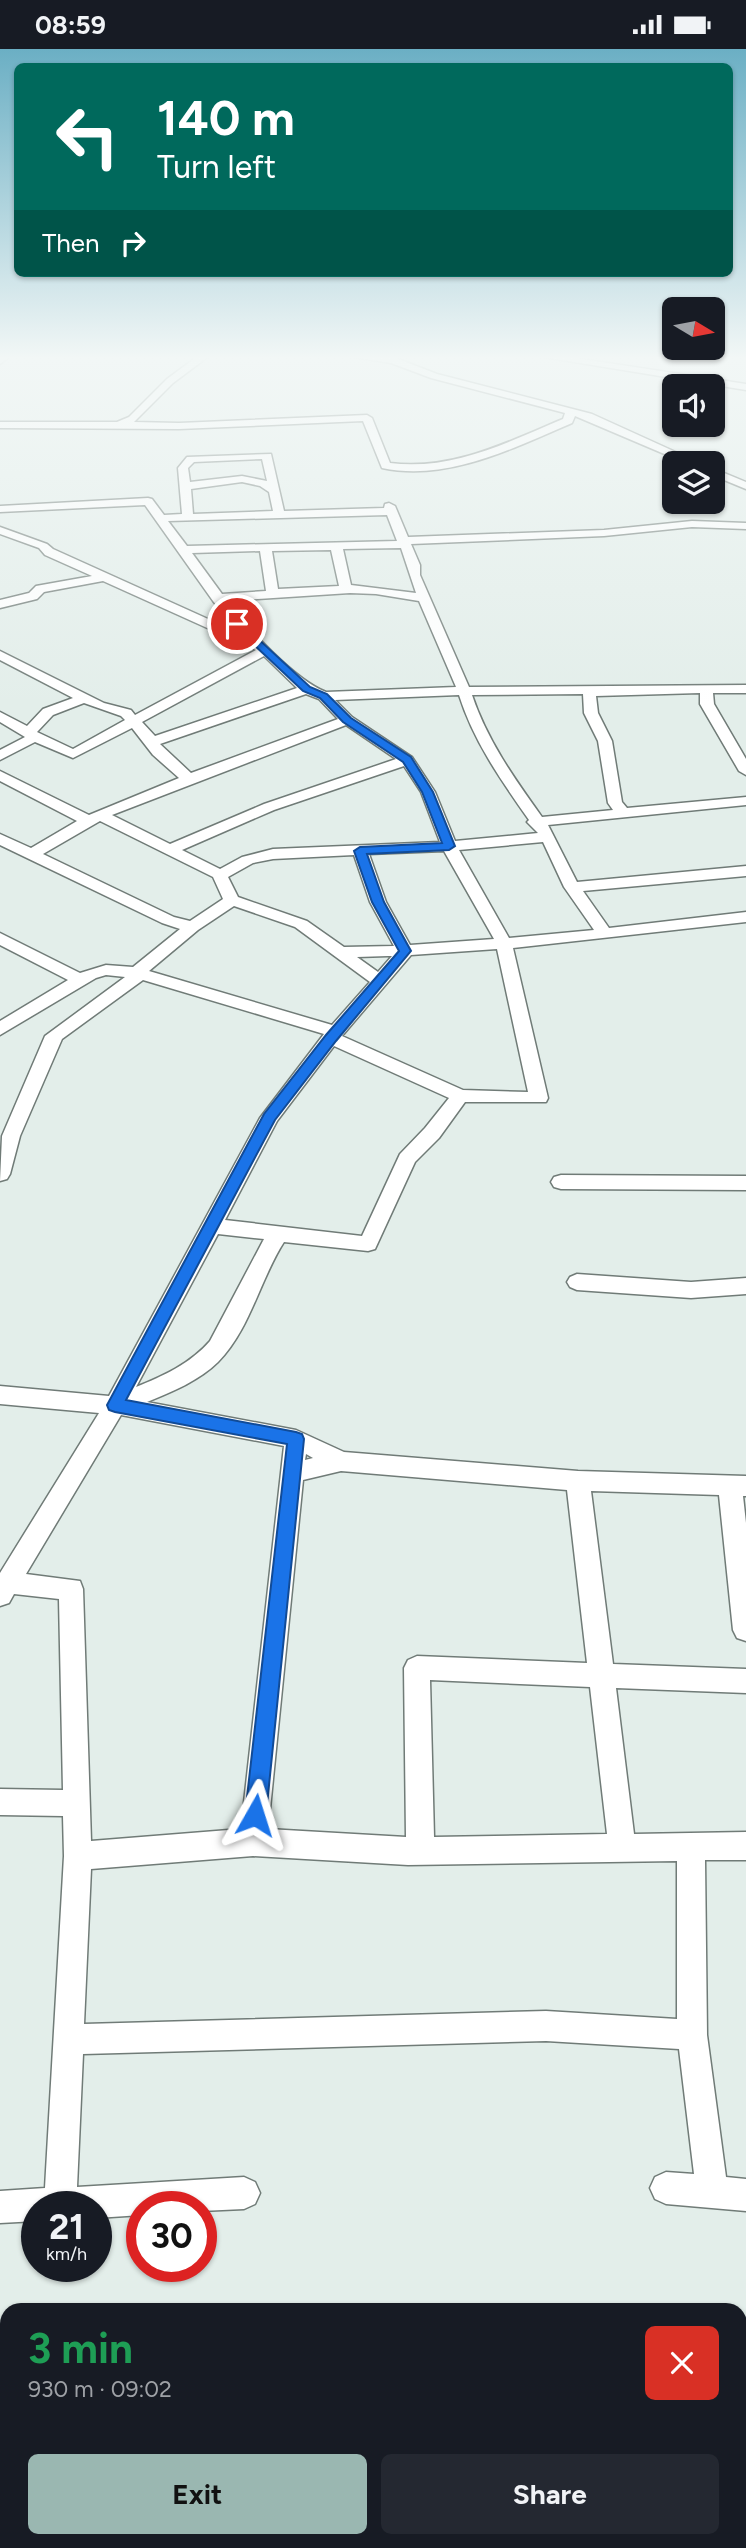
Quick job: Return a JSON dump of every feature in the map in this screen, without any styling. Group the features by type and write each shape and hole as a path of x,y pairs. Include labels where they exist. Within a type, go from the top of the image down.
{"street":[{"path":"183,473 188,518"},
{"path":"270,473 279,514"},
{"path":"725,477 746,486"},
{"path":"184,486 243,478 264,483 274,490"},
{"path":"0,509 148,501 237,624 306,689 324,696 464,691 746,689"},
{"path":"162,518 390,508 414,565 414,575 482,735 548,838 572,887 605,934"},
{"path":"184,550 336,546 604,533 692,524 746,526"},
{"path":"0,530 43,546 48,552 101,578 266,650"},
{"path":"336,546 346,589"},
{"path":"265,547 273,595"},
{"path":"0,604 33,596 40,589 101,578"},
{"path":"220,602 346,589 389,590 425,599"},
{"path":"220,602 251,618 266,638 266,650"},
{"path":"213,628 237,624"},
{"path":"0,716 73,754 266,650"},
{"path":"0,655 83,699 126,713 158,752 188,779"},
{"path":"0,756 32,735 48,712 55,684"},
{"path":"152,742 306,689"},
{"path":"593,689 589,697 590,713 605,741 615,803 624,814"},
{"path":"706,689 707,704 746,771"},
{"path":"0,1028 90,974 106,970 139,974 334,1035 460,1096 539,1098 504,943 449,846 428,792 407,760 347,720 324,696"},
{"path":"48,712 83,699"},
{"path":"31,855 61,835 137,796 347,720"},
{"path":"171,849 269,807 407,760"},
{"path":"0,775 16,785 171,849 220,875 232,900 301,924 338,952 369,970 380,981"},
{"path":"0,794 16,785"},
{"path":"536,822 746,801"},
{"path":"220,875 248,860 273,854 449,846 548,838"},
{"path":"0,839 168,920 192,927"},
{"path":"360,851 378,902 405,951"},
{"path":"572,887 746,871"},
{"path":"0,1174 6,1135 54,1037 139,974 192,927 232,900"},
{"path":"338,952 405,951 504,943 746,917"},
{"path":"0,938 80,980"},
{"path":"4,1589 115,1405 269,1118 405,951"},
{"path":"212,1226 368,1244 407,1159 432,1133 460,1096"},
{"path":"561,1182 746,1183"},
{"path":"115,1405 181,1377 217,1349 264,1254 279,1233"},
{"path":"577,1282 691,1290 746,1286"},
{"path":"0,1395 115,1405 296,1439 341,1461"},
{"path":"253,1842 296,1439"},
{"path":"292,1473 341,1461 578,1481 738,1486 746,1630"},
{"path":"578,1481 622,1848"},
{"path":"4,1589 71,1589 78,1856 61,2191"},
{"path":"420,1851 417,1668 746,1681"},
{"path":"0,1802 76,1803"},
{"path":"78,1856 253,1842 420,1851 746,1846"},
{"path":"691,1847 692,2035 712,2192"},
{"path":"69,2039 546,2025 692,2035"},
{"path":"666,2188 746,2195"},
{"path":"112,2200 244,2193"},
{"path":"1,2213 21,2210"}],"route":[{"path":"237,624 306,689 324,696 347,720 407,760 428,792 449,846 360,851 378,902 405,951 331,1038 269,1118 115,1405 296,1439 255,1815"}]}
